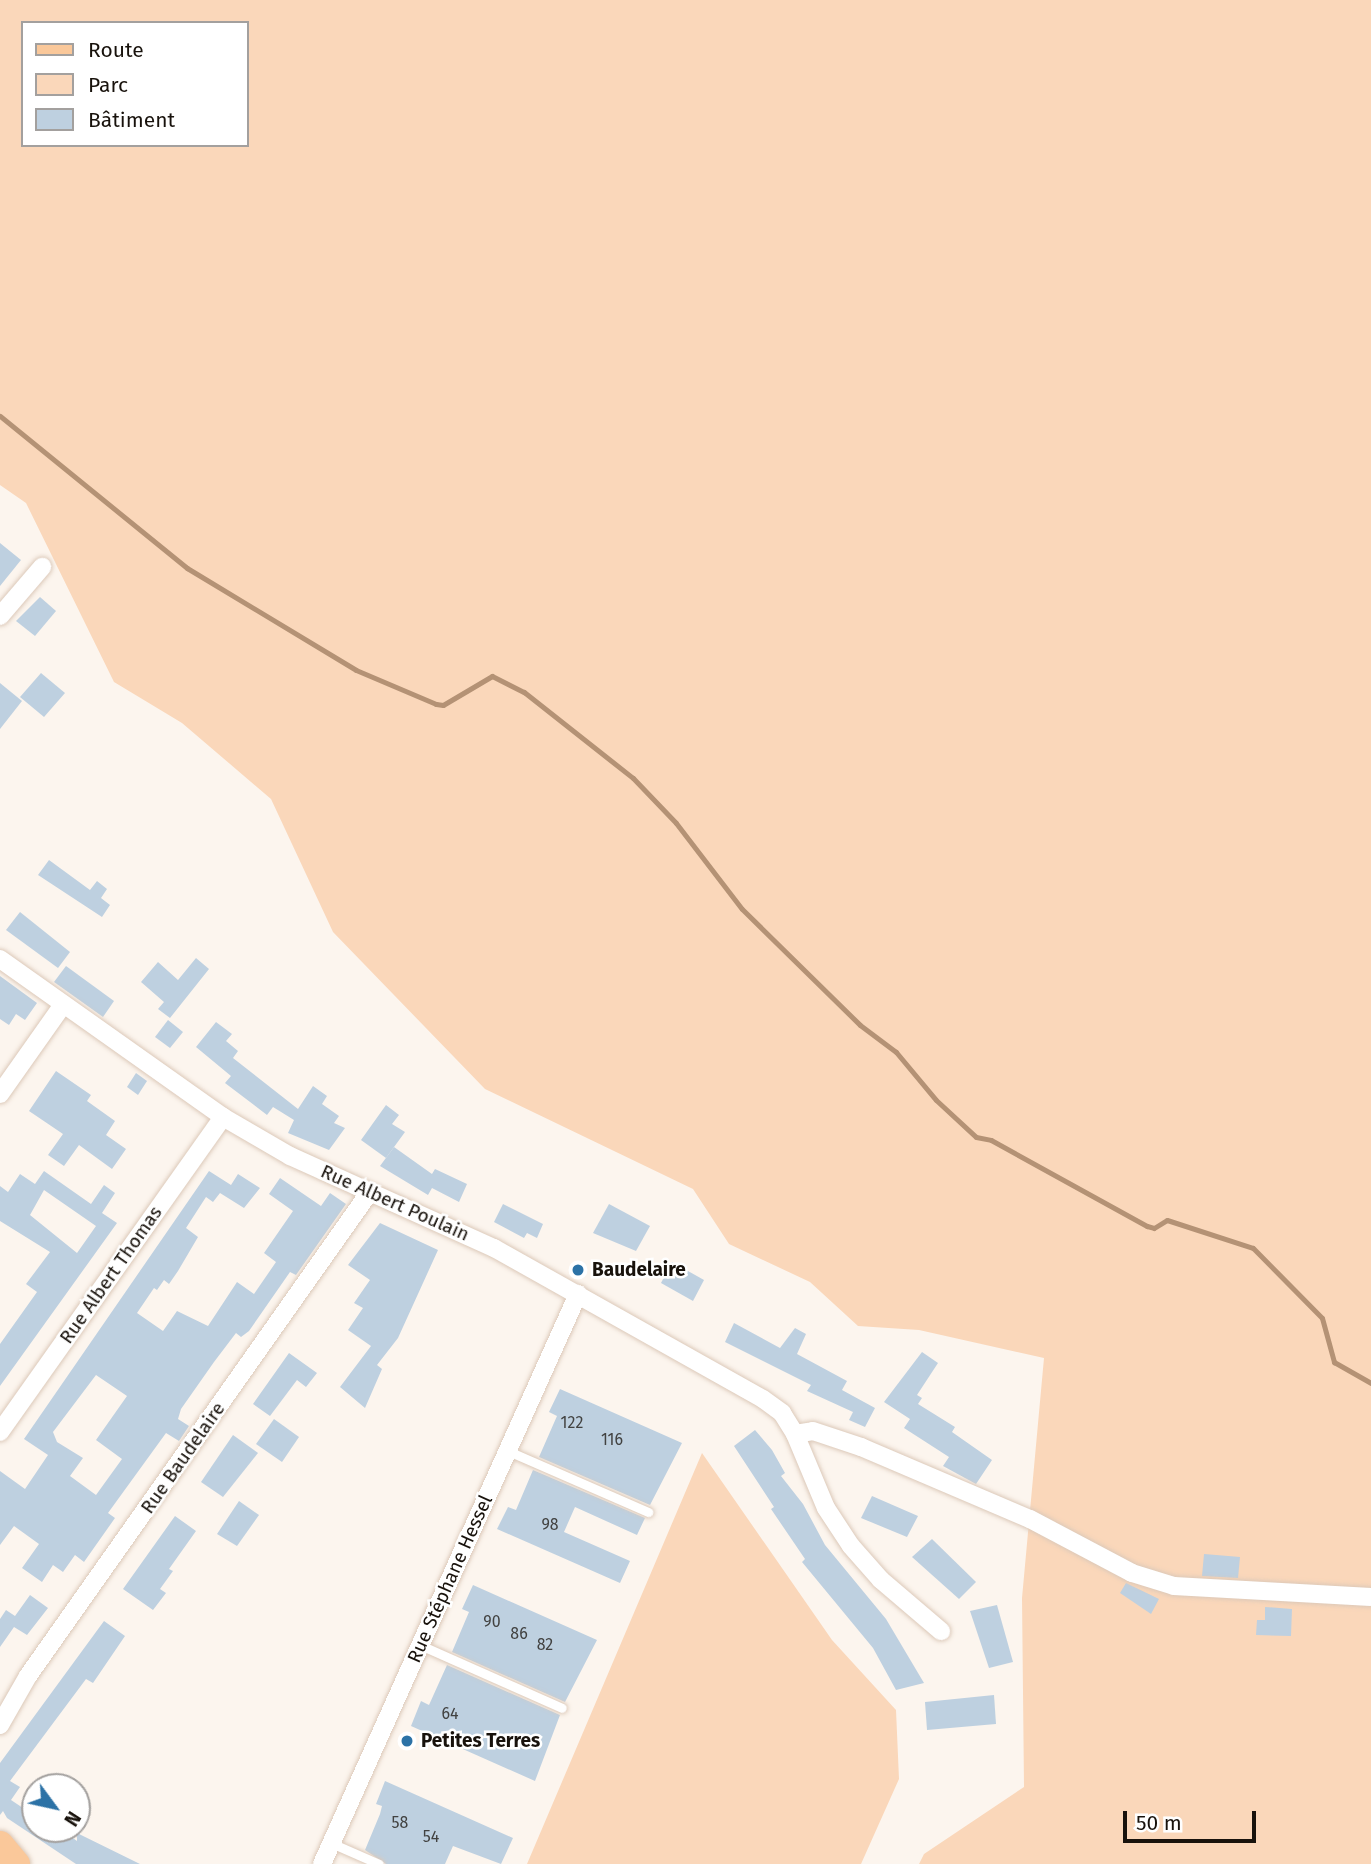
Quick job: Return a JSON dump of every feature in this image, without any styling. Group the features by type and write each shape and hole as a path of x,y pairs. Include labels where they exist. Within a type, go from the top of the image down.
{"main road":[{"path":"0,1845 16,1864"}],"street":[{"path":"0,616 42,568"},
{"name":"Rue Albert Poulain","path":"0,959 62,1006 223,1117 369,1193 424,1213 578,1294 782,1413 795,1434 826,1508 851,1546 881,1580 941,1631"},
{"path":"0,1094 62,1006"},
{"name":"Rue Albert Thomas","path":"0,1432 223,1117"},
{"name":"Rue Baudelaire","path":"0,1726 28,1676 369,1193"},
{"name":"Rue Stéphane Hessel","path":"322,1864 578,1294"},
{"path":"795,1434 813,1431 861,1447 1030,1519 1132,1573 1174,1586 1371,1597"}],"lane":[{"path":"508,1451 648,1512"},
{"path":"420,1645 562,1708"},
{"path":"331,1843 379,1864"}],"green space":[{"path":"0,0 1371,0 1371,1864 919,1864 924,1854 1024,1787 1022,1598 1044,1358 919,1330 858,1326 810,1282 729,1244 693,1189 485,1089 333,932 271,799 182,723 114,682 26,503 0,485"},
{"path":"702,1453 832,1640 896,1710 899,1779 861,1864 527,1864"}],"building":[{"path":"0,543 21,560 0,586"},
{"path":"40,597 56,611 35,636 16,621"},
{"path":"41,673 65,693 44,717 20,697"},
{"path":"0,683 22,701 0,729"},
{"path":"49,860 90,890 97,881 107,889 101,898 110,905 102,917 38,875"},
{"path":"20,912 70,952 58,968 6,930"},
{"path":"196,958 209,969 170,1018 158,1009 164,1002 141,982 158,962 178,980"},
{"path":"66,966 114,1001 103,1017 54,982"},
{"path":"0,976 37,1003 25,1020 16,1014 9,1025 0,1019"},
{"path":"168,1020 183,1032 170,1048 155,1037"},
{"path":"216,1022 232,1034 226,1041 238,1051 233,1058 298,1109 313,1086 327,1096 322,1104 339,1116 334,1123 345,1128 329,1150 288,1133 294,1120 273,1107 267,1115 225,1083 231,1076 196,1047"},
{"path":"56,1071 91,1095 87,1101 115,1121 106,1135 126,1149 112,1169 79,1145 64,1166 48,1155 63,1134 29,1111"},
{"path":"136,1073 147,1081 138,1095 127,1087"},
{"path":"386,1105 399,1115 392,1124 405,1132 386,1158 361,1140"},
{"path":"394,1147 432,1174 435,1169 467,1184 459,1202 432,1188 428,1195 380,1166"},
{"path":"44,1171 91,1204 104,1185 115,1193 102,1213 117,1223 0,1386 0,1344 37,1292 26,1284 50,1252 0,1221 0,1186 8,1192 20,1174 35,1184","holes":["44,1190 96,1226 77,1253 30,1215"]},
{"path":"209,1171 231,1185 238,1174 260,1188 244,1208 220,1193 213,1202 206,1197 186,1228 198,1237 178,1271 169,1284 164,1280 157,1290 154,1288 137,1313 163,1331 177,1311 208,1326 237,1282 254,1294 276,1262 264,1253 293,1211 269,1194 280,1178 321,1206 330,1193 346,1204 296,1275 290,1272 249,1331 241,1337 236,1333 214,1362 181,1409 178,1419 189,1426 179,1441 166,1433 108,1513 115,1518 84,1562 75,1555 63,1572 53,1565 42,1582 22,1568 39,1544 14,1526 0,1545 0,1471 25,1489 48,1455 24,1439","holes":["96,1375 127,1396 96,1440 122,1459 96,1495 70,1476 83,1458 57,1442 53,1432"]},
{"path":"503,1204 543,1224 537,1238 527,1233 524,1238 494,1222"},
{"path":"609,1204 650,1226 636,1251 593,1233"},
{"path":"380,1223 438,1250 398,1338 377,1365 382,1369 365,1408 340,1387 371,1346 348,1330 363,1308 354,1303 370,1280 348,1265"},
{"path":"672,1262 704,1280 693,1301 661,1283"},
{"path":"734,1323 780,1348 795,1328 806,1334 797,1354 847,1381 842,1390 875,1408 865,1427 849,1420 853,1412 807,1391 811,1385 725,1342"},
{"path":"922,1352 938,1363 917,1395 922,1398 918,1404 955,1427 952,1432 992,1460 976,1484 943,1466 949,1457 904,1428 910,1419 884,1402"},
{"path":"289,1353 317,1373 306,1387 297,1380 270,1416 253,1404"},
{"path":"560,1389 682,1443 650,1505 539,1457 557,1416 549,1412"},
{"path":"274,1419 299,1437 282,1462 256,1444"},
{"path":"755,1430 772,1450 785,1473 781,1476 803,1504 825,1545 886,1619 924,1683 896,1690 873,1648 802,1562 805,1559 771,1509 774,1507 734,1446"},
{"path":"233,1435 258,1453 223,1497 201,1482"},
{"path":"533,1470 645,1518 637,1535 575,1507 564,1532 630,1561 620,1583 497,1529 508,1507 516,1510"},
{"path":"872,1496 918,1516 907,1537 861,1518"},
{"path":"239,1501 259,1515 237,1546 217,1534"},
{"path":"175,1516 196,1531 169,1569 173,1571 160,1589 166,1593 153,1610 123,1589"},
{"path":"932,1539 976,1582 959,1599 912,1557"},
{"path":"1204,1554 1240,1557 1238,1578 1202,1576"},
{"path":"1126,1583 1159,1599 1151,1614 1120,1593"},
{"path":"473,1585 597,1640 565,1702 452,1652 469,1612 462,1609"},
{"path":"30,1595 48,1608 27,1635 14,1627 0,1647 0,1619 6,1610 15,1616"},
{"path":"997,1605 1013,1662 989,1668 970,1611"},
{"path":"1265,1607 1292,1609 1291,1636 1256,1635 1257,1620 1265,1620"},
{"path":"104,1621 125,1636 93,1683 86,1679 10,1781 20,1787 11,1800 21,1807 21,1827 7,1818 3,1811 0,1815 0,1763"},
{"path":"447,1665 560,1715 535,1781 411,1726 421,1701 429,1705"},
{"path":"994,1695 996,1724 927,1730 925,1702"},
{"path":"385,1781 513,1838 501,1864 453,1846 445,1864 386,1864 365,1850 380,1814 382,1806 376,1804"},
{"path":"91,1840 140,1864 76,1864 44,1843 91,1843"}],"waterway":[{"path":"0,416 187,568 356,670 443,705 492,676 524,692 633,778 676,823 742,909 860,1025 896,1052 936,1100 976,1137 991,1140 1147,1226 1154,1228 1167,1220 1253,1248 1322,1318 1334,1362 1371,1383"}],"place":[{"name":"Baudelaire","path":"578,1270"},
{"name":"Petites Terres","path":"407,1741"}]}
